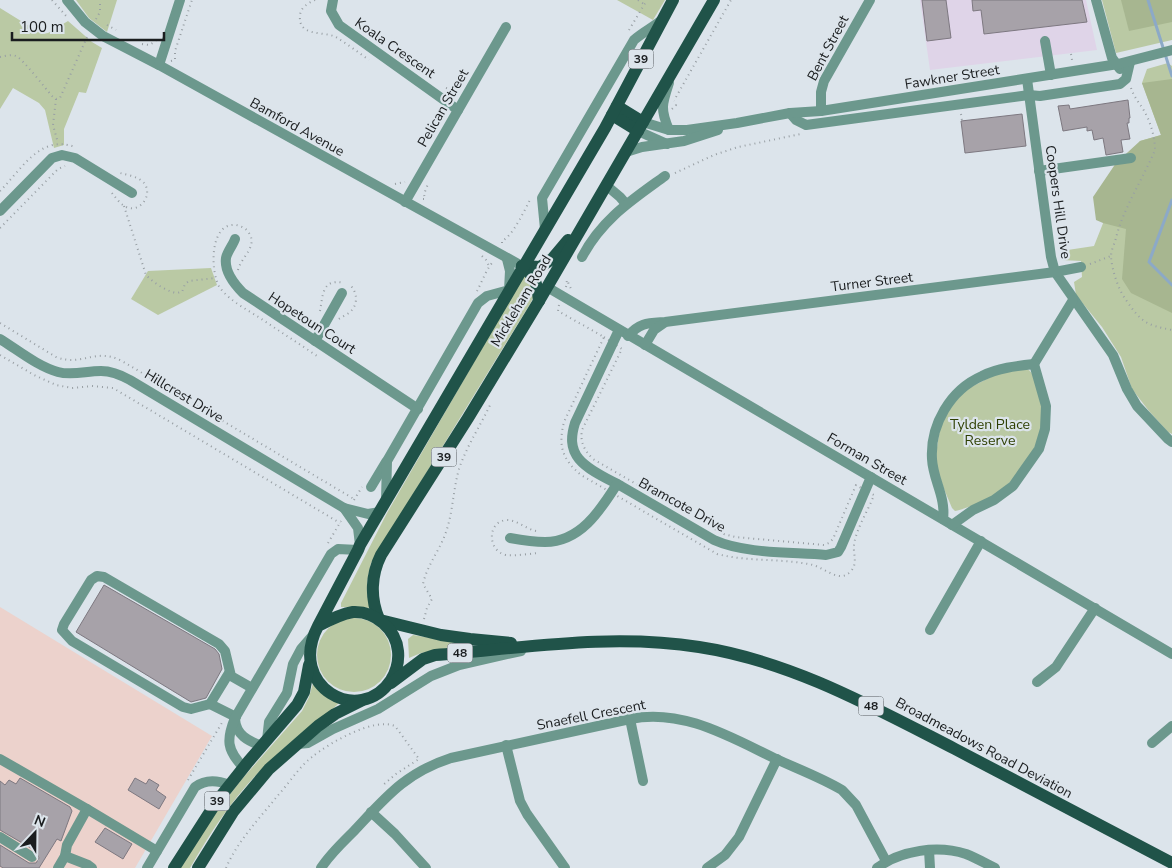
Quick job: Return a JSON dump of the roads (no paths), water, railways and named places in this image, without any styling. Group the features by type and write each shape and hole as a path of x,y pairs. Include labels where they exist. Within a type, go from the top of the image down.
{"main road":[{"name":"Mickleham Road","path":"316,630 359,547 614,111 673,0"},
{"name":"Mickleham Road","path":"380,620 376,612 372,582 381,555 540,300 714,0"},
{"path":"614,111 641,126"},
{"path":"522,266 540,267 552,259 588,217"},
{"path":"522,266 534,276 540,300"},
{"path":"316,630 344,614 356,612 368,614 380,620"},
{"name":"Broadmeadows Road Deviation","path":"380,620 426,632 470,639 542,645"},
{"name":"39","path":"198,868 225,823 245,796 275,763 335,714 379,693 388,685 398,663 398,651 395,639 380,620"},
{"name":"39","path":"174,868 205,818 229,785 298,705 307,683 309,655 316,630"},
{"name":"Broadmeadows Road Deviation","path":"388,685 423,659 435,655 542,645 618,641 673,644 732,653 794,672 822,683 891,716 1172,863"},
{"path":"309,655 311,669 318,682 327,692 340,698 354,700 368,698"}],"street":[{"name":"Bamford Avenue","path":"67,0 85,22 103,36 159,65 506,259 522,266"},
{"path":"159,65 180,0"},
{"name":"Koala Crescent","path":"333,0 331,11 339,25 458,110"},
{"name":"Bent Street","path":"821,111 821,92 824,82 870,0"},
{"path":"1096,0 1112,58 1118,64 1123,81"},
{"name":"Mickleham Road","path":"545,229 542,198 634,40 644,31 662,20"},
{"name":"Pelican Street","path":"405,202 506,27"},
{"path":"1045,41 1051,75"},
{"name":"Fawkner Street","path":"641,126 668,130 737,123 790,113 821,111 1118,64 1171,51"},
{"path":"790,113 796,120 806,125 1029,95 1040,96 1113,86 1123,81 1128,72 1130,62"},
{"path":"668,130 662,108 673,73"},
{"name":"Coopers Hill Drive","path":"1027,79 1051,257 1055,272 1113,355 1127,389 1137,406 1172,442"},
{"name":"Fawkner Street","path":"626,152 642,147 684,141 737,123"},
{"path":"641,126 668,144"},
{"path":"0,211 52,158 62,155 75,158 132,193"},
{"path":"1039,171 1131,158"},
{"path":"582,257 593,236 608,220 626,204 666,176"},
{"path":"607,186 626,204"},
{"name":"Hopetoun Court","path":"235,239 226,257 227,269 233,283 243,293 418,408"},
{"path":"506,259 510,270 508,290"},
{"name":"Turner Street","path":"628,336 635,327 646,323 1055,272 1081,267"},
{"name":"Forman Street","path":"547,287 1172,654"},
{"name":"Mickleham Road","path":"383,506 387,461 478,303 487,296 508,290"},
{"path":"315,341 342,293"},
{"path":"952,525 974,510 994,500 1013,486 1039,449 1045,429 1046,406 1034,364 1073,300"},
{"path":"645,345 654,330 665,322"},
{"name":"Bramcote Drive","path":"619,330 572,432 572,443 580,460 614,488 725,545 826,555 834,554 841,547 871,477"},
{"name":"Hillcrest Drive","path":"0,339 46,367 59,372 72,374 101,371 116,373 344,508 368,514 383,506"},
{"path":"943,519 944,501 933,468 932,442 939,420 946,407 966,385 982,376 1008,367 1034,364"},
{"path":"371,487 387,461"},
{"path":"510,538 545,542 566,539 586,525 614,488"},
{"name":"Hillcrest Drive","path":"344,508 358,528 359,547"},
{"path":"930,630 981,541"},
{"path":"243,767 234,758 228,743 230,730 235,718 331,554 338,549 359,547"},
{"path":"229,673 210,704 191,709 183,707 66,636 62,630 91,580 97,576 112,580 219,644 225,651 229,673 252,688"},
{"path":"1037,682 1056,667 1095,608"},
{"path":"235,718 235,725 239,734 248,741 264,743 269,722 287,693 293,664 301,649 316,630"},
{"path":"298,744 308,743 333,729 378,709 420,681 444,670 542,645"},
{"path":"210,704 235,718"},
{"name":"Snaefell Crescent","path":"321,868 331,854 371,812 402,783 424,768 451,758 640,717 662,717 693,722 720,732 833,784 856,805 886,862"},
{"path":"630,719 643,781"},
{"path":"1152,743 1172,726"},
{"path":"506,746 520,801 565,868"},
{"path":"0,759 157,851"},
{"path":"707,868 725,855 739,837 776,759"},
{"path":"147,868 195,787 206,781 219,781 229,785"},
{"path":"58,868 65,856 67,845 87,810"},
{"path":"371,812 395,834 426,868"},
{"path":"0,837 32,857"},
{"path":"929,850 930,868"},
{"path":"877,868 899,856 929,850 966,854 994,868"},
{"path":"65,856 92,868"}],"waterway":[{"path":"1148,0 1172,76"},
{"path":"1172,200 1149,262 1172,285"}],"park label":[{"name":"Tylden Place Reserve","path":"990,432"}]}
